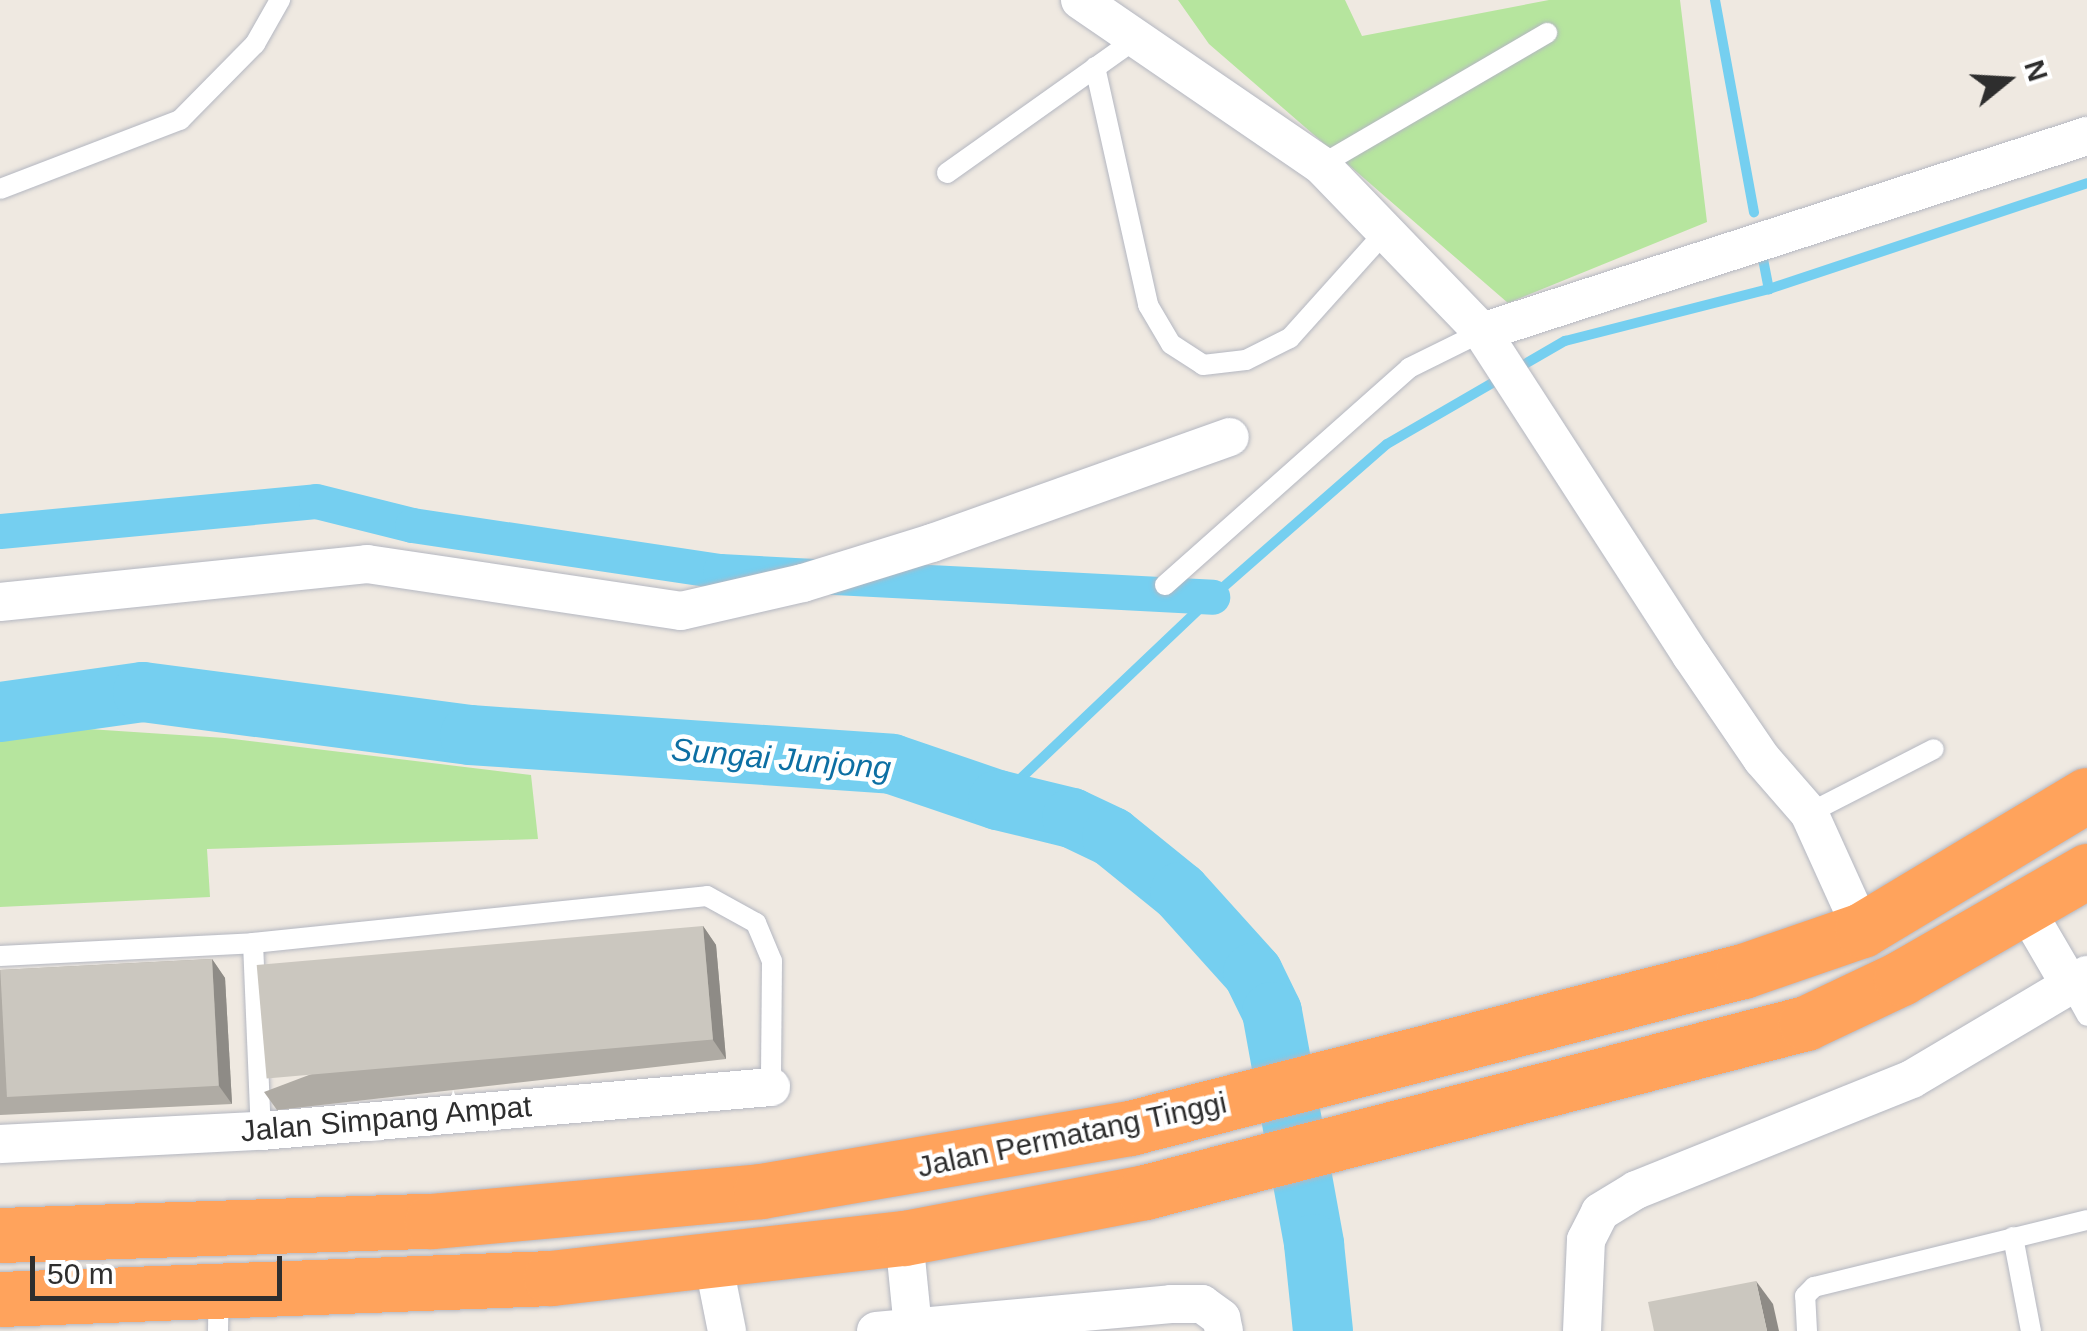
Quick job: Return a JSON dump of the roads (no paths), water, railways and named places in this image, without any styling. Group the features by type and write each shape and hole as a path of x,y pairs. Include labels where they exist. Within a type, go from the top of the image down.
{"highway":[{"name":"Jalan Permatang Tinggi","path":"0,1235 432,1221 761,1192 1130,1128 1743,972 1862,930 2087,795"},
{"path":"0,1300 219,1311 904,1238 1146,1192 1806,1023 1900,978 2087,871"}],"street":[{"path":"1080,0 1321,165 1493,346 1690,655 1762,758 1809,813 1862,930"},
{"path":"1493,346 2087,136"},
{"path":"0,602 367,564 680,611 803,583 1230,437"},
{"path":"1582,1331 1586,1240 1600,1212 1636,1190 1912,1079 2081,992 2026,908"},
{"name":"Jalan Simpang Ampat","path":"0,1144 261,1131 771,1087"},
{"path":"904,1238 894,1330 1202,1304 1221,1318 1224,1331"},
{"path":"713,1261 727,1331"}],"lane":[{"path":"0,189 180,120 255,44 280,0"},
{"path":"1321,165 1547,33"},
{"path":"947,173 1134,40"},
{"path":"1095,68 1148,305 1171,344 1203,365 1246,360 1290,338 1386,231"},
{"path":"1164,585 1409,368 1493,346"},
{"path":"1809,813 1934,749"},
{"path":"0,956 254,943 707,896 756,924 772,961 771,1087"},
{"path":"254,943 261,1131"},
{"path":"1807,1331 1805,1296 1814,1287 2087,1220"},
{"path":"2013,1237 2030,1331"}],"waterway":[{"path":"1715,0 1754,212"},
{"path":"998,800 1212,597 1387,444 1565,341 1769,289 2087,183"},
{"path":"1763,259 1769,289"},
{"path":"0,531 316,501 412,525 720,571 1212,597"},
{"name":"Sungai Junjong","path":"0,712 143,692 470,735 892,764 998,800 1072,818 1112,837 1180,892 1253,973 1272,1012 1314,1244 1323,1331"}]}
